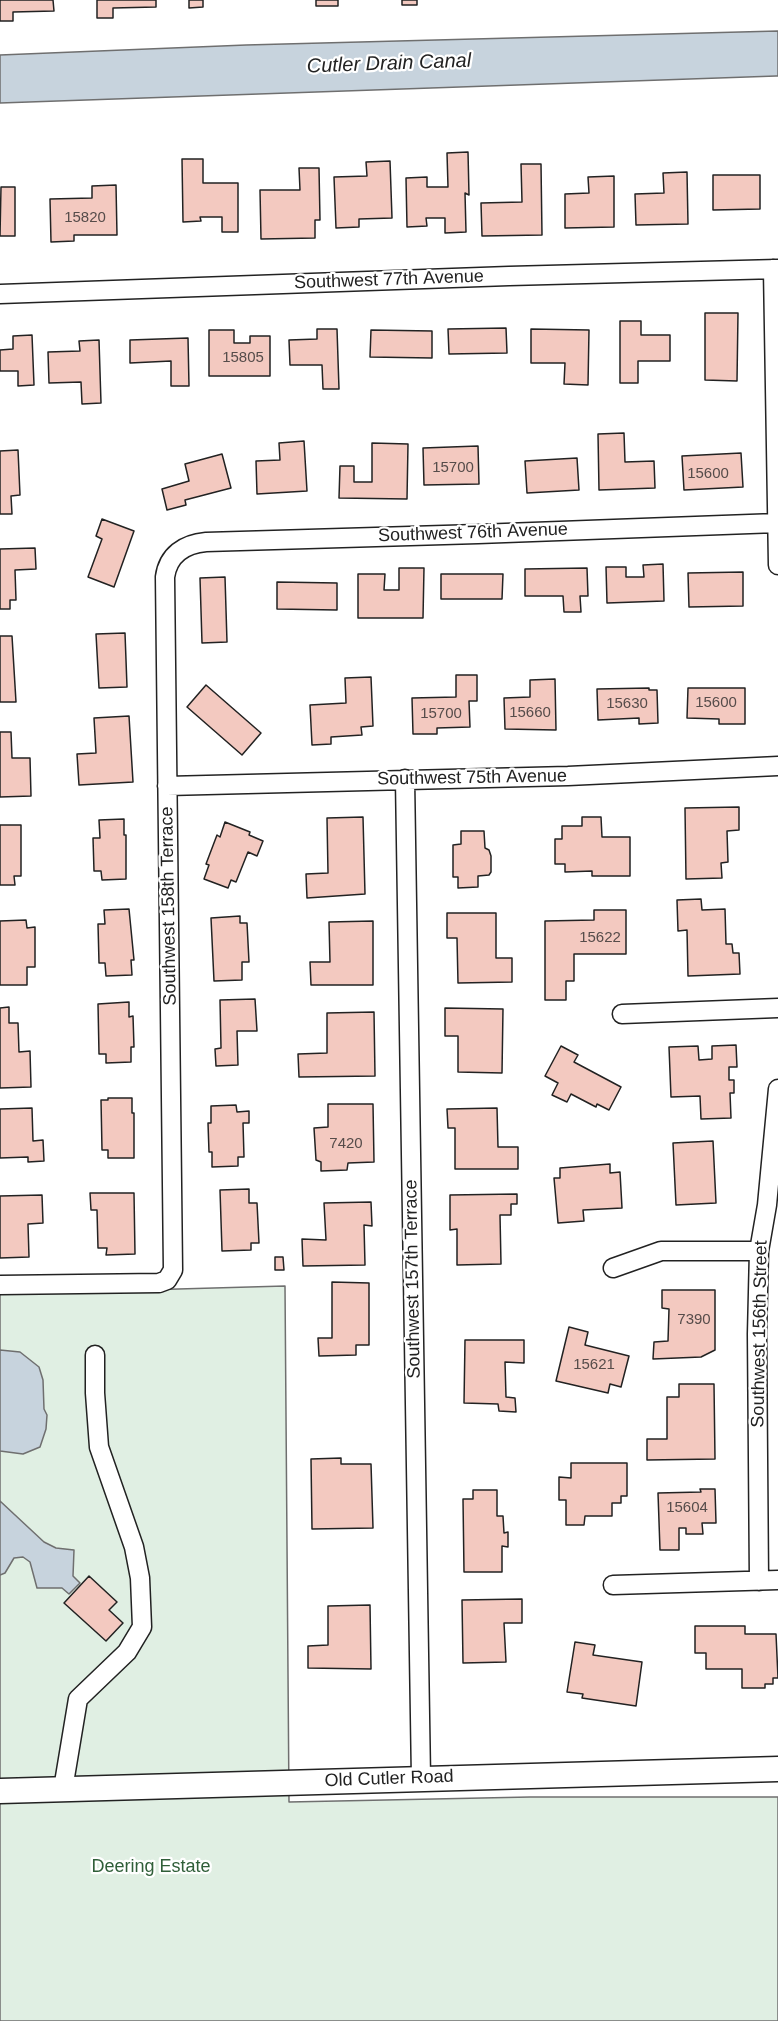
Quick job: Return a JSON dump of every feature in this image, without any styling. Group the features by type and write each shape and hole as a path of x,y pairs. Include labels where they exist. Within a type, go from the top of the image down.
{"main road":[{"name":"Old Cutler Road","path":"0,1791 778,1769"}],"street":[{"name":"Southwest 77th Avenue","path":"0,294 497,276 775,269"},
{"path":"775,269 778,565"},
{"name":"Southwest 76th Avenue","path":"173,556 189,546 206,542 777,523"},
{"name":"Southwest 158th Terrace","path":"0,1286 159,1283 167,1280 172,1274 165,577 173,556"},
{"name":"Southwest 75th Avenue","path":"167,786 568,776 778,766"},
{"name":"Southwest 157th Terrace","path":"405,779 421,1778"},
{"path":"622,1014 778,1008"},
{"name":"Southwest 156th Street","path":"759,1581 757,1334 759,1251 777,1127 778,1089"},
{"path":"613,1268 662,1251 759,1251"},
{"path":"63,1790 78,1699 127,1652 142,1627 140,1578 134,1547 99,1448 95,1355"},
{"path":"613,1585 778,1580"}],"green space":[{"name":"Deering Estate","path":"285,1286 289,1802 530,1797 778,1797 778,2021 0,2021 0,1294"}],"water":[{"name":"Cutler Drain Canal","path":"778,31 778,76 0,103 0,55 246,45"},
{"path":"0,1350 20,1352 39,1367 43,1380 44,1409 47,1415 46,1429 40,1447 23,1454 0,1451"},
{"path":"0,1501 44,1542 56,1548 74,1550 73,1576 80,1583 69,1594 62,1588 37,1588 30,1562 23,1557 14,1558 5,1573 0,1575"}],"building":[{"path":"0,0 53,0 54,11 13,12 13,21 0,21"},
{"path":"97,0 156,0 156,7 113,8 113,18 97,18"},
{"path":"189,0 203,0 203,7 189,8"},
{"path":"316,0 338,0 338,6 316,6"},
{"path":"402,0 417,0 417,5 402,5"},
{"path":"468,152 469,195 465,193 466,232 445,233 445,218 426,218 427,226 407,227 406,178 427,177 427,187 448,187 447,153"},
{"path":"182,159 203,159 203,183 238,183 238,232 222,232 222,217 200,217 201,221 183,222"},
{"path":"390,161 392,218 359,219 359,227 336,228 334,177 367,176 366,162"},
{"path":"521,164 541,164 542,235 482,236 481,203 522,202"},
{"path":"299,168 319,168 320,220 315,220 315,238 261,239 260,190 300,190"},
{"path":"687,172 688,224 636,225 635,194 664,193 663,173"},
{"path":"713,175 760,175 760,209 713,210"},
{"path":"614,176 614,227 565,228 565,194 589,193 588,177"},
{"path":"116,185 117,235 74,235 74,241 51,242 50,199 92,198 92,186"},
{"path":"1,187 15,187 15,236 0,236"},
{"path":"705,313 738,313 737,381 705,380"},
{"path":"620,321 641,321 641,335 670,335 670,361 638,361 638,383 620,383"},
{"path":"506,328 507,353 449,354 448,329"},
{"path":"317,329 337,329 339,389 323,389 322,365 290,365 289,340 317,339"},
{"path":"531,329 589,330 588,385 564,384 565,363 531,363"},
{"path":"209,330 234,330 234,343 250,343 250,336 270,336 270,376 209,376"},
{"path":"371,330 432,331 432,358 370,357"},
{"path":"32,335 34,385 18,386 18,371 0,371 0,350 13,349 13,336"},
{"path":"188,338 189,386 171,386 171,361 130,363 130,340"},
{"path":"99,340 101,403 82,404 81,382 49,383 48,352 80,351 79,341"},
{"path":"624,433 625,462 654,461 655,488 599,490 598,434"},
{"path":"304,441 307,491 257,494 256,461 280,460 279,443"},
{"path":"372,443 408,444 407,499 339,498 340,466 354,466 354,482 372,482"},
{"path":"478,446 479,484 424,485 423,448"},
{"path":"18,450 20,495 11,496 12,514 0,514 0,451"},
{"path":"741,453 743,487 684,490 682,456"},
{"path":"222,454 231,488 185,500 186,505 167,510 162,489 189,481 185,464"},
{"path":"577,458 579,490 527,493 525,461"},
{"path":"102,519 134,531 114,587 88,577 102,539 96,536"},
{"path":"35,548 36,569 15,570 16,600 10,600 10,609 0,609 0,549"},
{"path":"663,564 664,601 607,603 606,567 626,567 626,577 644,577 643,565"},
{"path":"399,568 424,568 423,618 358,618 358,574 385,574 384,590 399,590"},
{"path":"587,568 588,596 580,596 581,612 564,612 563,596 525,596 525,569"},
{"path":"743,572 743,606 689,607 688,573"},
{"path":"441,574 503,574 502,599 441,599"},
{"path":"225,577 227,642 202,643 200,578"},
{"path":"277,582 337,583 337,610 277,609"},
{"path":"125,633 127,687 99,688 96,634"},
{"path":"0,636 12,636 16,702 0,702"},
{"path":"456,675 477,675 477,701 469,701 470,727 437,728 437,734 413,734 412,698 456,697"},
{"path":"371,677 373,726 361,727 362,735 331,737 331,744 312,745 310,705 346,703 345,678"},
{"path":"555,679 556,730 505,729 504,698 530,697 530,680"},
{"path":"206,685 261,733 242,755 187,707"},
{"path":"649,688 649,690 657,690 658,723 639,724 639,718 598,720 597,689"},
{"path":"688,688 745,688 745,724 719,724 719,719 687,718"},
{"path":"129,716 133,782 79,785 77,754 96,753 94,718"},
{"path":"0,732 11,732 12,758 30,758 31,796 0,797"},
{"path":"739,807 739,830 727,831 728,862 721,863 722,878 686,879 685,808"},
{"path":"363,817 365,894 307,898 306,874 328,873 327,818"},
{"path":"582,817 601,817 602,837 630,837 630,876 592,876 592,871 565,872 565,864 555,864 555,839 562,839 562,826 582,826"},
{"path":"124,819 126,879 102,880 101,871 94,871 93,838 100,838 99,820"},
{"path":"225,822 250,832 249,835 263,841 257,856 248,852 236,882 231,880 228,888 204,879 209,865 206,864 217,835 220,837"},
{"path":"0,825 21,825 21,876 14,876 15,885 0,885"},
{"path":"461,831 484,831 485,848 489,850 491,856 491,872 489,875 478,876 478,887 458,888 458,877 453,877 453,845 461,844"},
{"path":"701,899 702,910 725,909 726,944 732,944 733,953 739,953 740,974 688,976 687,930 678,931 677,900"},
{"path":"129,909 134,960 131,960 132,975 106,976 105,963 99,963 98,924 105,924 104,910"},
{"path":"594,910 626,910 626,954 574,954 574,981 566,981 566,1000 545,1000 545,921 594,920"},
{"path":"447,913 496,913 496,958 512,958 512,982 458,983 457,938 447,938"},
{"path":"240,916 240,923 247,923 249,962 242,962 242,980 214,981 211,918"},
{"path":"26,920 27,928 35,927 35,967 27,967 27,985 0,985 0,921"},
{"path":"373,921 373,985 311,985 310,962 330,962 329,922"},
{"path":"255,999 257,1031 237,1031 238,1065 216,1066 215,1049 221,1048 220,1000"},
{"path":"129,1002 129,1017 133,1016 134,1047 131,1047 131,1062 106,1063 106,1054 99,1054 98,1004"},
{"path":"9,1007 9,1023 18,1023 19,1052 30,1051 31,1087 0,1088 0,1008"},
{"path":"445,1008 503,1009 502,1073 458,1072 458,1036 445,1036"},
{"path":"374,1012 375,1076 299,1077 298,1054 327,1053 327,1013"},
{"path":"736,1045 737,1067 729,1067 729,1080 734,1080 734,1093 730,1093 731,1118 701,1119 700,1096 671,1097 669,1047 698,1046 699,1060 712,1059 712,1046"},
{"path":"561,1046 578,1055 574,1062 621,1087 609,1110 597,1104 596,1107 571,1094 567,1102 552,1095 558,1083 545,1076"},
{"path":"108,1098 132,1098 134,1158 108,1158 108,1150 102,1150 101,1100 108,1100"},
{"path":"328,1104 373,1104 374,1162 348,1163 347,1170 321,1171 321,1162 316,1160 314,1128 328,1127"},
{"path":"236,1105 237,1112 249,1111 249,1123 243,1123 244,1157 238,1157 238,1166 212,1167 208,1123 211,1123 211,1106"},
{"path":"32,1108 33,1141 43,1140 44,1161 28,1162 28,1157 0,1158 0,1109"},
{"path":"497,1108 498,1147 518,1147 518,1169 455,1169 455,1128 448,1128 447,1109"},
{"path":"713,1141 716,1203 676,1205 673,1143"},
{"path":"610,1164 610,1173 620,1172 622,1208 583,1210 584,1221 558,1223 554,1178 560,1178 560,1168"},
{"path":"249,1189 249,1203 257,1203 259,1243 251,1243 251,1250 222,1251 220,1190"},
{"path":"90,1193 134,1193 135,1254 106,1255 107,1248 98,1248 97,1210 91,1210"},
{"path":"517,1194 517,1204 511,1204 511,1215 500,1215 501,1264 457,1265 457,1229 450,1230 450,1195"},
{"path":"42,1195 43,1223 28,1224 29,1257 0,1258 0,1196"},
{"path":"371,1202 372,1226 364,1225 365,1265 303,1266 302,1239 326,1240 324,1203"},
{"path":"275,1257 283,1257 284,1270 275,1270"},
{"path":"332,1282 369,1283 369,1345 356,1345 356,1355 319,1356 318,1338 332,1338"},
{"path":"662,1290 715,1290 715,1350 701,1357 653,1359 654,1342 668,1341 669,1309 662,1308"},
{"path":"569,1327 588,1332 585,1345 629,1356 621,1387 610,1384 608,1393 556,1381"},
{"path":"465,1340 524,1340 524,1363 505,1362 506,1397 515,1398 516,1412 499,1411 498,1404 464,1403"},
{"path":"679,1384 714,1384 715,1459 647,1460 647,1439 667,1439 667,1397 679,1397"},
{"path":"341,1458 341,1464 371,1464 373,1528 312,1529 311,1459"},
{"path":"571,1463 627,1463 627,1496 621,1496 621,1503 612,1503 612,1516 585,1516 584,1525 566,1525 566,1500 559,1500 559,1477 571,1478"},
{"path":"700,1489 715,1489 716,1523 702,1523 703,1534 686,1534 686,1528 679,1528 679,1550 660,1550 658,1493 701,1492"},
{"path":"473,1490 497,1490 497,1516 503,1516 504,1533 508,1532 508,1547 502,1546 502,1572 464,1572 463,1499 473,1499"},
{"path":"89,1576 117,1602 109,1610 123,1623 106,1641 64,1603"},
{"path":"522,1599 522,1623 504,1623 506,1662 463,1663 462,1600"},
{"path":"370,1605 371,1669 308,1668 308,1646 328,1645 328,1606"},
{"path":"695,1626 745,1626 745,1634 776,1634 778,1678 773,1678 773,1684 765,1684 765,1688 742,1688 742,1669 706,1669 706,1653 695,1653"},
{"path":"575,1642 595,1645 593,1655 642,1662 636,1706 582,1698 583,1694 567,1692"}]}
